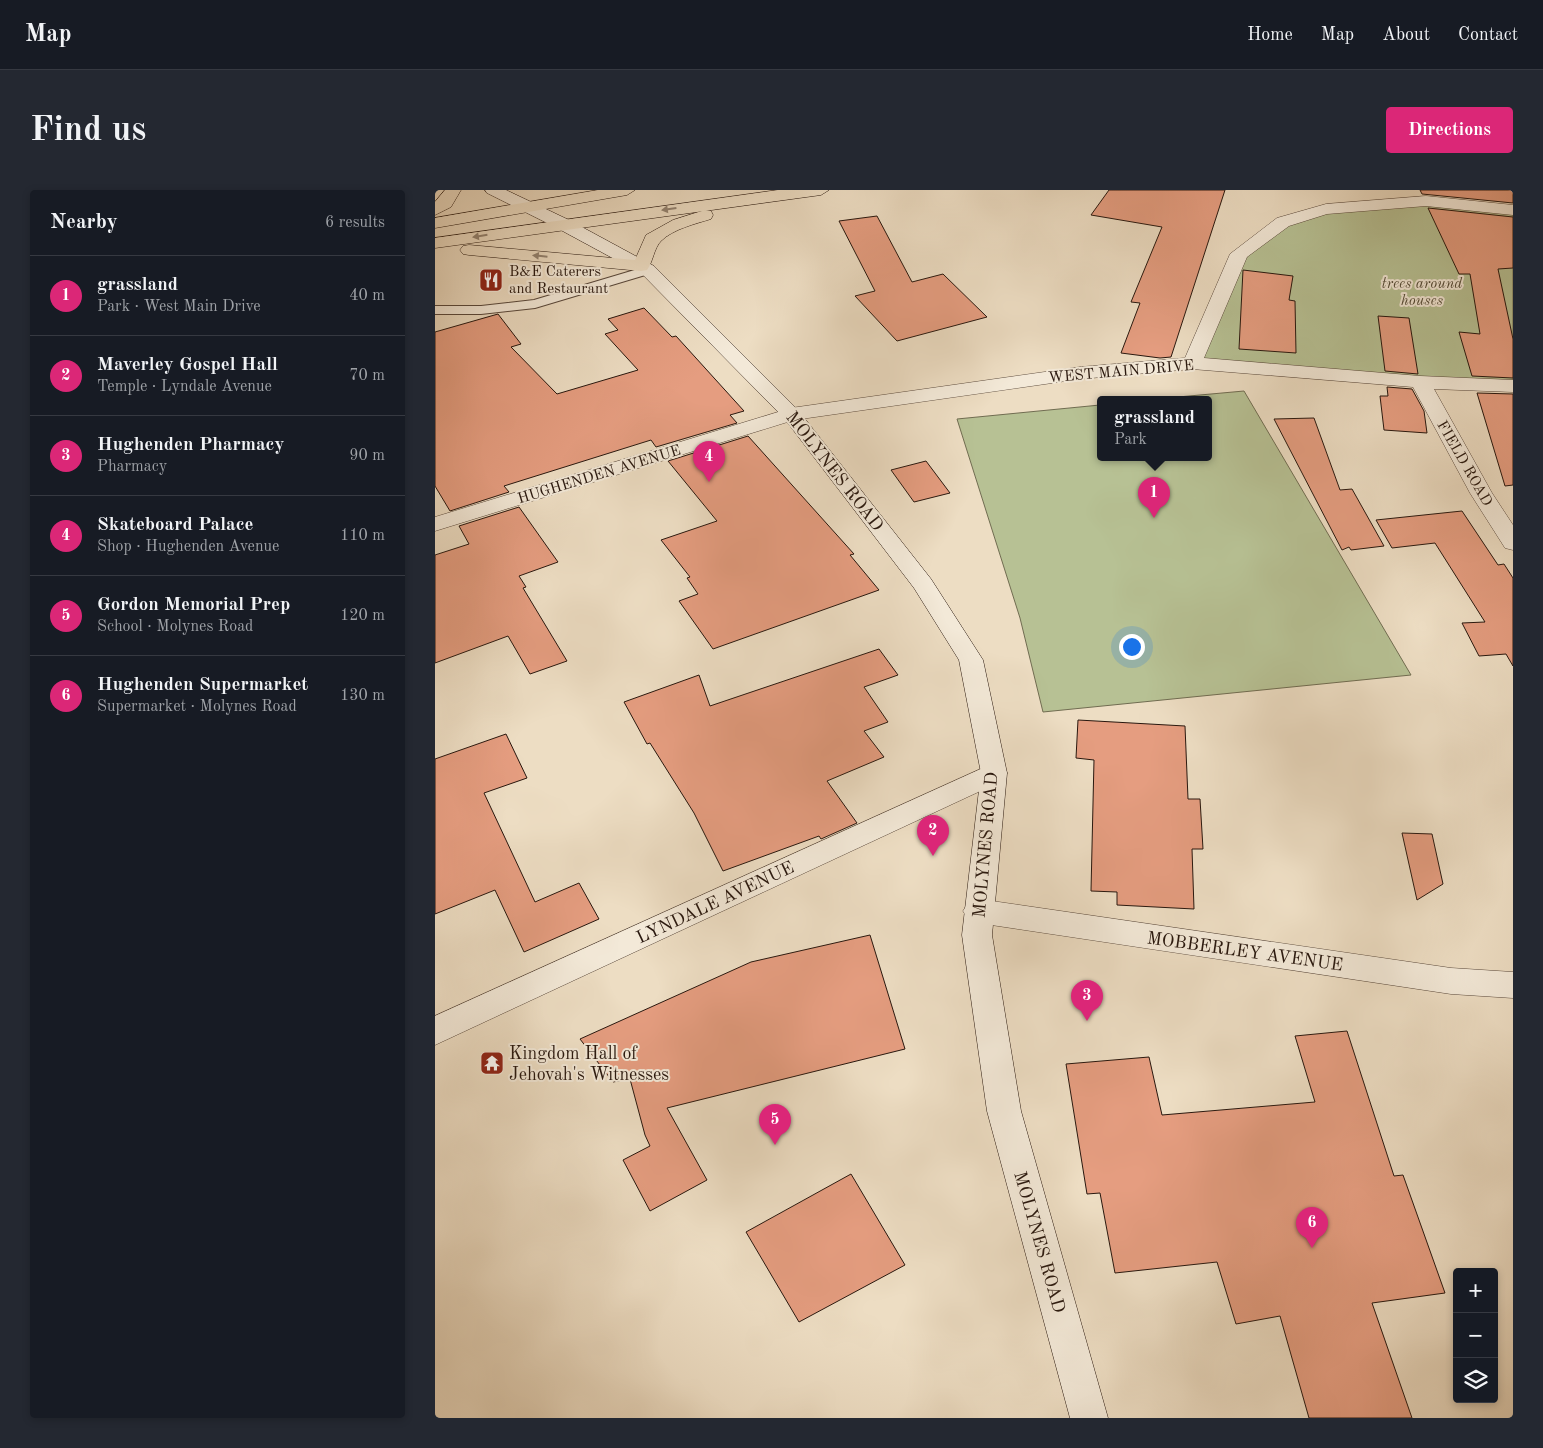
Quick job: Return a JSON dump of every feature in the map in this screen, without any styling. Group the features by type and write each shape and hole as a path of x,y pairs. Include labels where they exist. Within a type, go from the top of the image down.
{"highway":[{"path":"435,210 445,203 453,190"},
{"path":"435,223 627,190"},
{"path":"435,243 821,190"},
{"path":"435,249 494,251 644,268 652,239 665,231 752,198"}],"street":[{"name":"MOLYNES ROAD","path":"493,190 563,224 644,268 791,414 923,584 971,660 994,773 977,934 1004,1111 1089,1418"},
{"name":"MOLYNES ROAD","path":"509,190 531,208"},
{"path":"1192,363 1239,254 1283,222 1326,209 1426,201 1513,210"},
{"name":"WEST MAIN DRIVE","path":"791,414 1081,373 1192,363 1420,382 1513,386"},
{"name":"FIELD ROAD","path":"1420,382 1481,493 1513,543"},
{"name":"HUGHENDEN AVENUE","path":"435,524 791,414"},
{"name":"LYNDALE AVENUE","path":"435,1031 994,773"},
{"name":"MOBBERLEY AVENUE","path":"978,911 1451,981 1513,985"}],"lane":[{"path":"435,310 481,310 535,304 644,268"}],"green space":[{"name":"trees around houses","path":"1426,201 1513,210 1513,386 1192,363 1239,254 1283,222 1326,209"},
{"path":"1244,391 1411,675 1043,712 1020,618 957,419 1097,405 1097,461 1212,461 1212,396 1189,396"}],"building":[{"path":"1109,190 1225,190 1171,357 1160,358 1121,353 1140,303 1131,302 1162,227 1091,215"},
{"path":"1420,190 1513,190 1513,203 1422,194"},
{"path":"1428,208 1513,217 1513,268 1498,269 1513,339 1513,378 1472,376 1459,332 1480,334 1470,274 1459,274"},
{"path":"877,216 912,282 943,274 987,317 897,341 855,296 875,291 839,221"},
{"path":"1243,270 1293,276 1289,300 1295,301 1296,353 1239,349"},
{"path":"644,308 672,337 676,336 744,411 730,415 737,423 656,447 651,440 504,486 509,492 450,511 435,486 435,332 498,314 521,344 511,347 557,394 638,370 605,334 618,330 608,319"},
{"path":"1378,316 1409,318 1418,374 1385,371"},
{"path":"1387,387 1412,389 1424,411 1427,433 1384,430 1380,396 1388,396"},
{"path":"1477,393 1513,394 1513,485 1505,486"},
{"path":"1314,418 1340,490 1352,489 1384,546 1351,550 1349,547 1342,550 1274,419"},
{"path":"748,436 854,554 850,555 879,590 713,649 679,601 698,594 687,578 690,577 661,540 717,521 668,461"},
{"path":"926,461 950,493 914,502 891,470"},
{"path":"519,507 558,562 519,576 526,587 523,588 567,661 530,674 508,636 435,663 435,555 469,544 459,526"},
{"path":"1462,511 1498,565 1504,564 1513,578 1513,666 1506,654 1479,656 1462,623 1485,622 1435,543 1392,548 1376,520"},
{"path":"879,649 898,675 864,687 888,722 864,731 884,757 827,781 857,823 821,839 819,836 723,871 694,813 650,743 647,744 624,702 699,675 710,706"},
{"path":"1078,720 1185,726 1188,799 1200,799 1203,849 1192,849 1194,909 1117,905 1117,892 1091,891 1094,760 1076,758"},
{"path":"506,734 527,778 484,793 535,902 579,883 599,919 524,952 495,890 435,914 435,759"},
{"path":"1402,833 1432,834 1443,884 1417,900"},
{"path":"870,935 905,1049 667,1108 707,1180 650,1211 623,1160 650,1146 645,1135 630,1079 613,1082 580,1039 751,962"},
{"path":"1347,1031 1394,1176 1403,1175 1445,1293 1372,1303 1412,1418 1309,1418 1280,1316 1236,1324 1217,1262 1115,1273 1100,1193 1087,1194 1066,1064 1149,1057 1162,1115 1315,1102 1295,1036"},
{"path":"851,1174 905,1265 799,1322 746,1232"}],"place":[{"name":"B&E Caterers and Restaurant","path":"491,280"},
{"name":"Skateboard Palace","path":"709,482"},
{"name":"grassland","path":"1154,518"},
{"name":"Maverley Gospel Hall","path":"933,856"},
{"name":"Hughenden Pharmacy","path":"1087,1021"},
{"name":"Kingdom Hall of Jehovah's Witnesses","path":"492,1063"},
{"name":"Gordon Memorial Prep","path":"775,1145"},
{"name":"Hughenden Supermarket","path":"1312,1248"}]}
